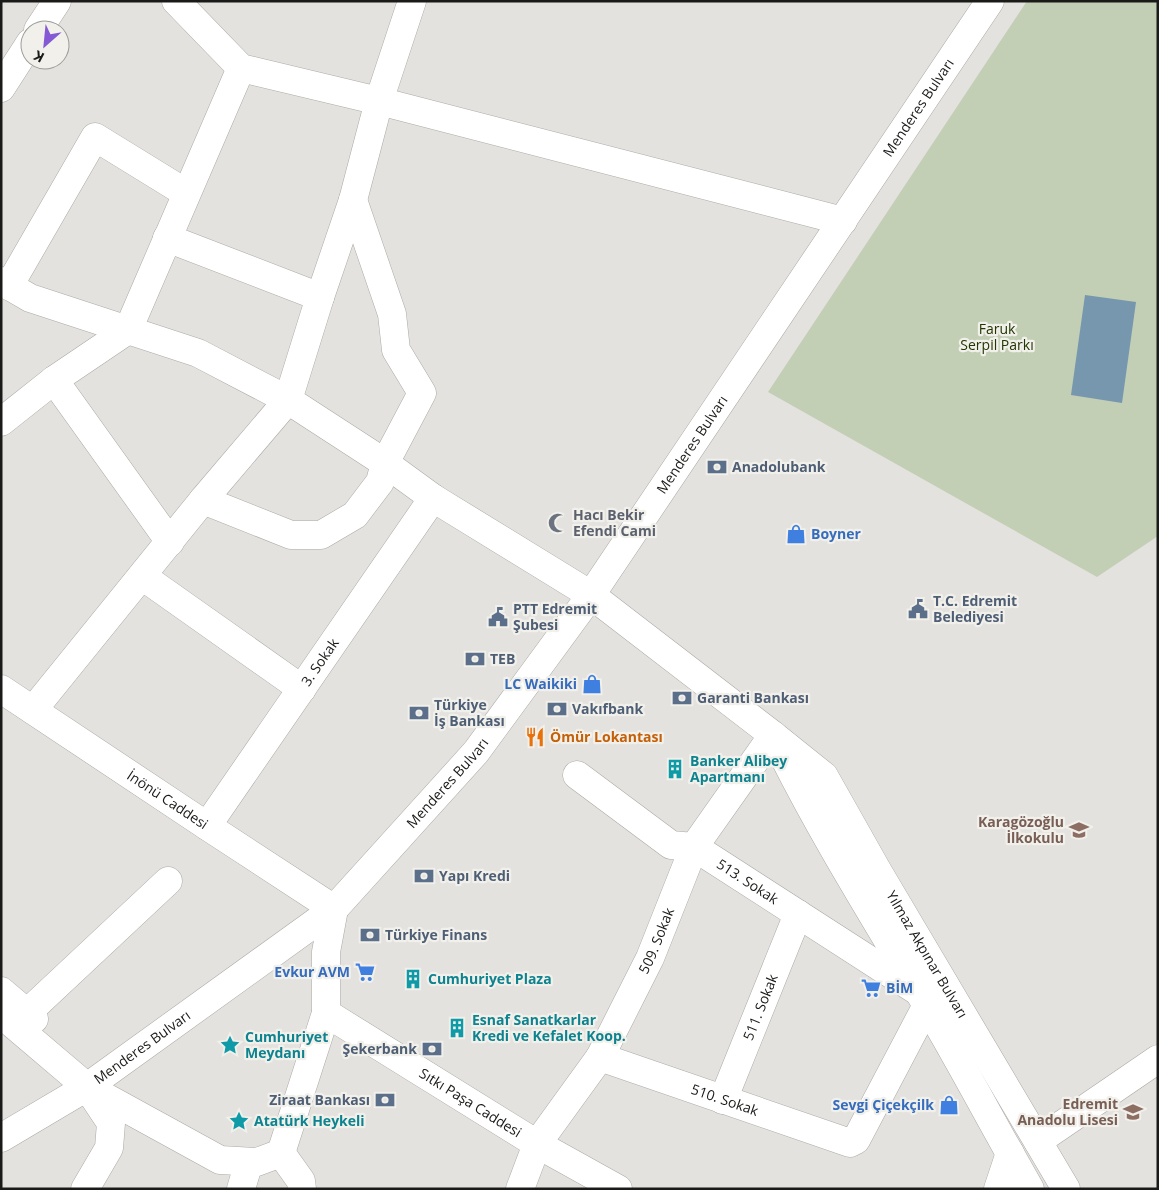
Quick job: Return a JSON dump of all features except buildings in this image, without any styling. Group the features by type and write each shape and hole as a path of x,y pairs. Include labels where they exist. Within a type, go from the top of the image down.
{"street":[{"path":"45,20 57,1"},
{"path":"176,1 241,68 379,101 842,221"},
{"path":"33,710 288,400 352,200 379,101 412,1"},
{"name":"Menderes Bulvarı","path":"1,1138 94,1081 334,909 476,752 591,595 990,1"},
{"path":"1,88 20,59"},
{"path":"1,422 54,380 128,330 241,68"},
{"path":"5,284 95,137 186,193"},
{"path":"204,500 291,535 321,535 355,515 380,482 385,463 422,393 396,350 392,314 352,200"},
{"path":"167,238 320,297"},
{"name":"Yılmaz Akpınar Bulvarı","path":"5,284 30,298 198,353 288,400 385,463 433,498 591,595 824,776 877,870 1066,1189"},
{"path":"54,380 170,542"},
{"name":"3. Sokak","path":"207,826 433,498"},
{"path":"142,576 302,688"},
{"name":"İnönü Caddesi","path":"1,690 334,909"},
{"name":"Yılmaz Akpınar Bulvarı","path":"773,735 798,786 923,999 1030,1189"},
{"name":"509. Sokak","path":"520,1189 537,1144 600,1057 650,958 694,847 773,735"},
{"name":"513. Sokak","path":"576,775 671,845 694,847 798,914 923,999"},
{"path":"14,1017 168,881"},
{"path":"282,1153 326,1013 326,952 334,909"},
{"name":"511. Sokak","path":"723,1100 798,914"},
{"path":"1,991 14,1017 94,1081 220,1160 257,1162 282,1153"},
{"name":"510. Sokak","path":"600,1057 850,1143 856,1140 923,999"},
{"name":"Sıtkı Paşa Caddesi","path":"326,1013 537,1144 618,1189"},
{"path":"1038,1141 1158,1058"},
{"path":"85,1189 109,1148 111,1123 94,1081"},
{"path":"282,1153 301,1181 302,1189"},
{"path":"998,1189 1010,1153"},
{"path":"241,1189 249,1162"}],"green space":[{"name":"Faruk Serpil Parkı","path":"1027,1 1158,1 1158,536 1097,577 768,392"}],"water":[{"path":"1085,295 1136,302 1122,403 1071,395"}],"place":[{"name":"Anadolubank","path":"717,467"},
{"name":"Hacı Bekir Efendi Cami","path":"558,523"},
{"name":"Boyner","path":"796,534"},
{"name":"T.C. Edremit Belediyesi","path":"918,609"},
{"name":"PTT Edremit Şubesi","path":"498,617"},
{"name":"TEB","path":"475,659"},
{"name":"LC Waikiki","path":"592,684"},
{"name":"Garanti Bankası","path":"682,698"},
{"name":"Vakıfbank","path":"557,709"},
{"name":"Türkiye İş Bankası","path":"419,713"},
{"name":"Ömür Lokantası","path":"535,737"},
{"name":"Banker Alibey Apartmanı","path":"675,769"},
{"name":"Karagözoğlu İlkokulu","path":"1079,830"},
{"name":"Yapı Kredi","path":"424,876"},
{"name":"Türkiye Finans","path":"370,935"},
{"name":"Evkur AVM","path":"365,972"},
{"name":"Cumhuriyet Plaza","path":"413,979"},
{"name":"BİM","path":"871,988"},
{"name":"Esnaf Sanatkarlar Kredi ve Kefalet Koop.","path":"457,1028"},
{"name":"Cumhuriyet Meydanı","path":"230,1045"},
{"name":"Şekerbank","path":"432,1049"},
{"name":"Ziraat Bankası","path":"385,1100"},
{"name":"Sevgi Çiçekçilk","path":"949,1105"},
{"name":"Edremit Anadolu Lisesi","path":"1133,1112"},
{"name":"Atatürk Heykeli","path":"239,1121"}]}
